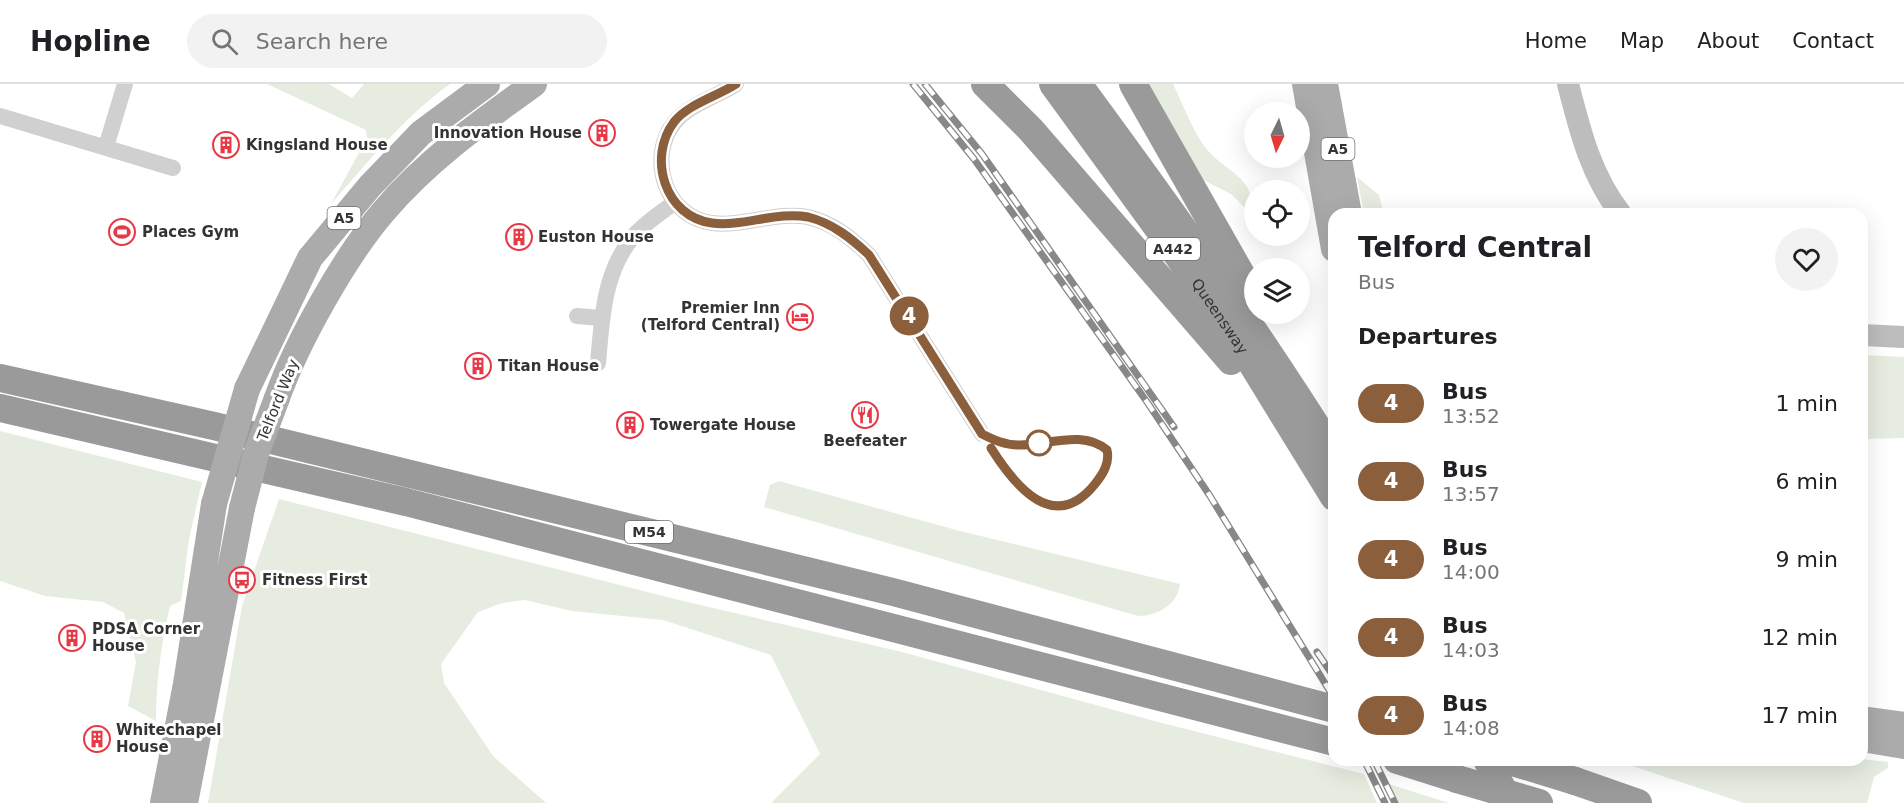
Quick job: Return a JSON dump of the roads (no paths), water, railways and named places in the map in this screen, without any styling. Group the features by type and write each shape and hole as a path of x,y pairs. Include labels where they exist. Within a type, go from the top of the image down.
{"highway":[{"name":"A442","path":"985,84 1031,130 1265,401 1286,420"},
{"name":"Queensway","path":"1053,84 1179,257 1251,362 1328,487"},
{"name":"Queensway","path":"1078,84 1201,252 1328,444"},
{"name":"A442","path":"1133,84 1244,279"},
{"name":"A442","path":"1269,324 1273,331 1281,370"},
{"name":"M54","path":"0,378 226,429 870,586 1328,707"},
{"name":"M54","path":"0,408 417,505 1328,740"},
{"path":"1416,766 1540,803"},
{"path":"1490,766 1510,803"},
{"path":"1520,766 1540,803"},
{"path":"1526,766 1638,803"}],"main road":[{"name":"Telford Way","path":"163,803 186,684 214,504 248,389 310,258 370,186 421,133 488,84"},
{"name":"Telford Way","path":"185,803 242,508 256,454 285,375 349,261 384,212 435,159 534,84"},
{"name":"A5","path":"1305,84 1328,215"},
{"name":"A5","path":"1325,84 1348,208"},
{"path":"1868,720 1904,725"},
{"path":"1868,740 1904,746"}],"street":[{"path":"106,147 125,84"},
{"path":"736,84 674,122 665,142 661,168 666,188 675,202 691,216 711,223 805,217 823,221 847,235 869,255 982,434"},
{"path":"1568,84 1590,161 1607,196 1616,208"},
{"path":"0,116 173,168"},
{"path":"598,363 605,297 620,256 633,237 675,202"},
{"path":"577,316 601,318"},
{"path":"1868,335 1904,337"}],"railway":[{"path":"913,84 974,159 1147,402 1210,496 1328,688"},
{"path":"925,84 982,154 1174,427"},
{"path":"1317,652 1328,668"},
{"path":"1367,766 1385,803"},
{"path":"1377,766 1395,803"}],"place":[{"name":"Innovation House","path":"602,133"},
{"name":"Kingsland House","path":"226,145"},
{"name":"Places Gym","path":"122,232"},
{"name":"Euston House","path":"519,237"},
{"name":"Premier Inn (Telford Central)","path":"800,317"},
{"name":"Titan House","path":"478,366"},
{"name":"Beefeater","path":"865,415"},
{"name":"Towergate House","path":"630,425"},
{"name":"Fitness First","path":"242,580"},
{"name":"PDSA Corner House","path":"72,638"},
{"name":"Whitechapel House","path":"97,739"}]}
